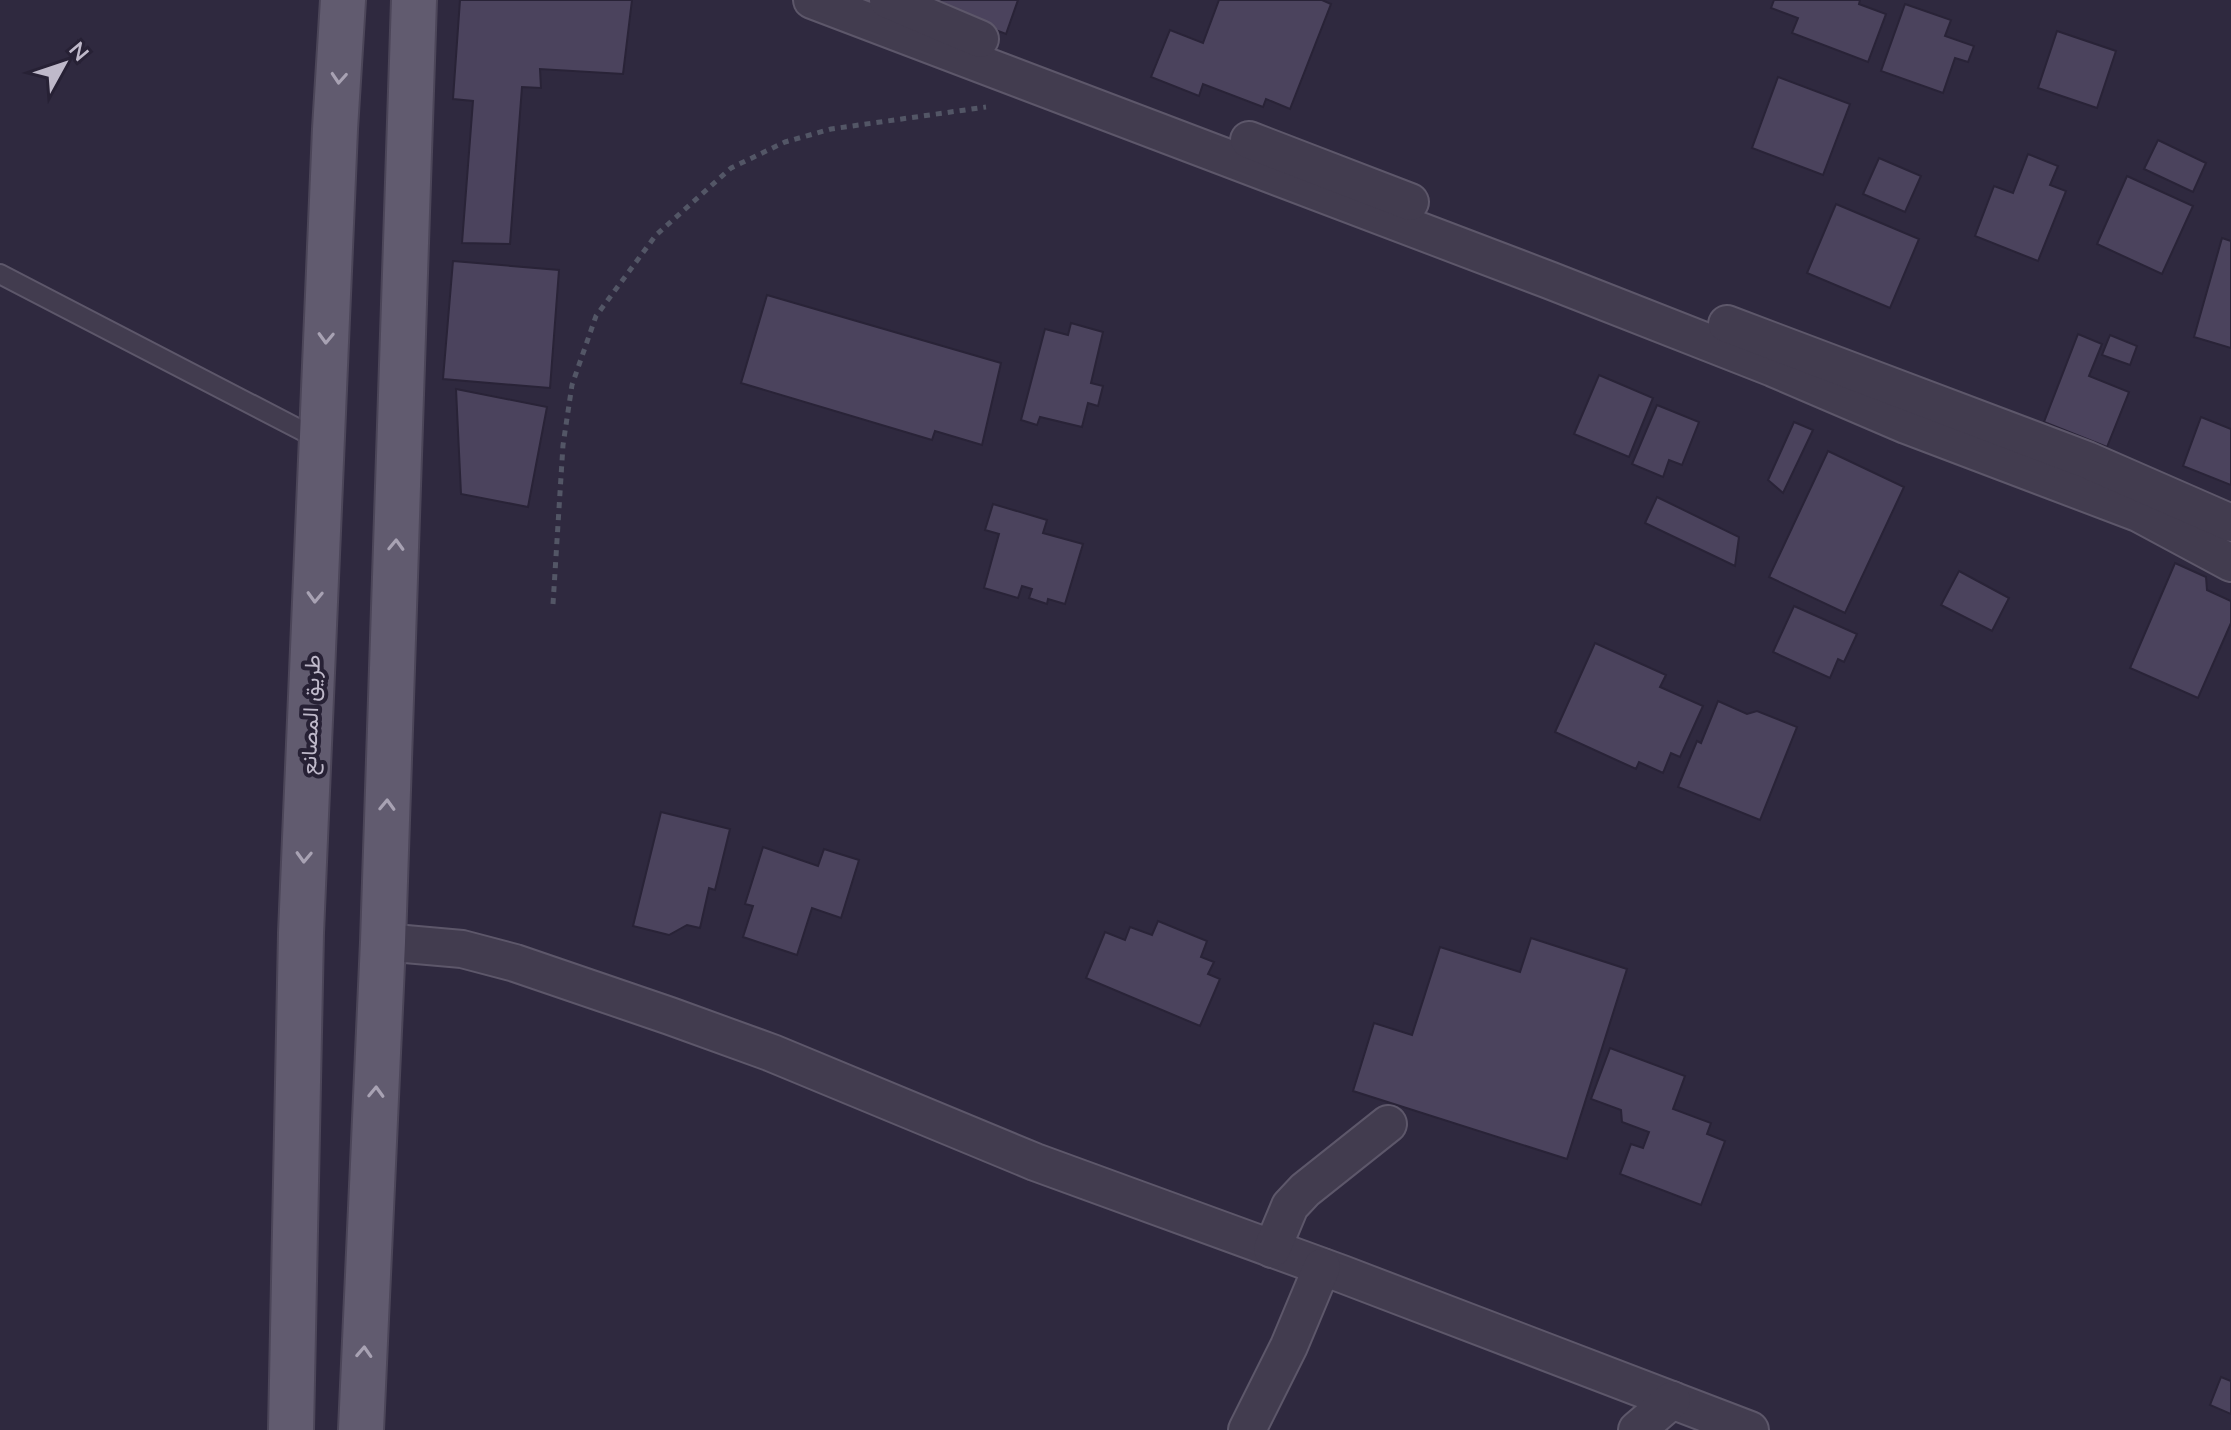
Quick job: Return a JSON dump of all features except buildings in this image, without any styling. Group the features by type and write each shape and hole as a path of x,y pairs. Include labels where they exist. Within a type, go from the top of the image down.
{"main road":[{"path":"316,0 343,17"},
{"path":"361,1430 383,942 414,0"},
{"name":"طريق المصانع","path":"291,1430 301,933 335,129 343,17"}],"street":[{"path":"812,0 1071,96 1773,368 1906,425 2138,513 2231,563"},
{"path":"888,0 964,33 2087,460 2231,523"},
{"path":"383,942 462,949 515,963 670,1016 772,1053 1035,1162 1322,1267 1750,1430"},
{"path":"1272,1249 1290,1206 1305,1190 1388,1124"},
{"path":"1247,1430 1289,1346 1322,1267"},
{"path":"1637,1430 1672,1400"}],"lane":[{"path":"0,274 322,441"}],"path":[{"path":"553,604 563,445 572,385 596,316 656,235 731,168 785,142 831,129 993,107"}]}
